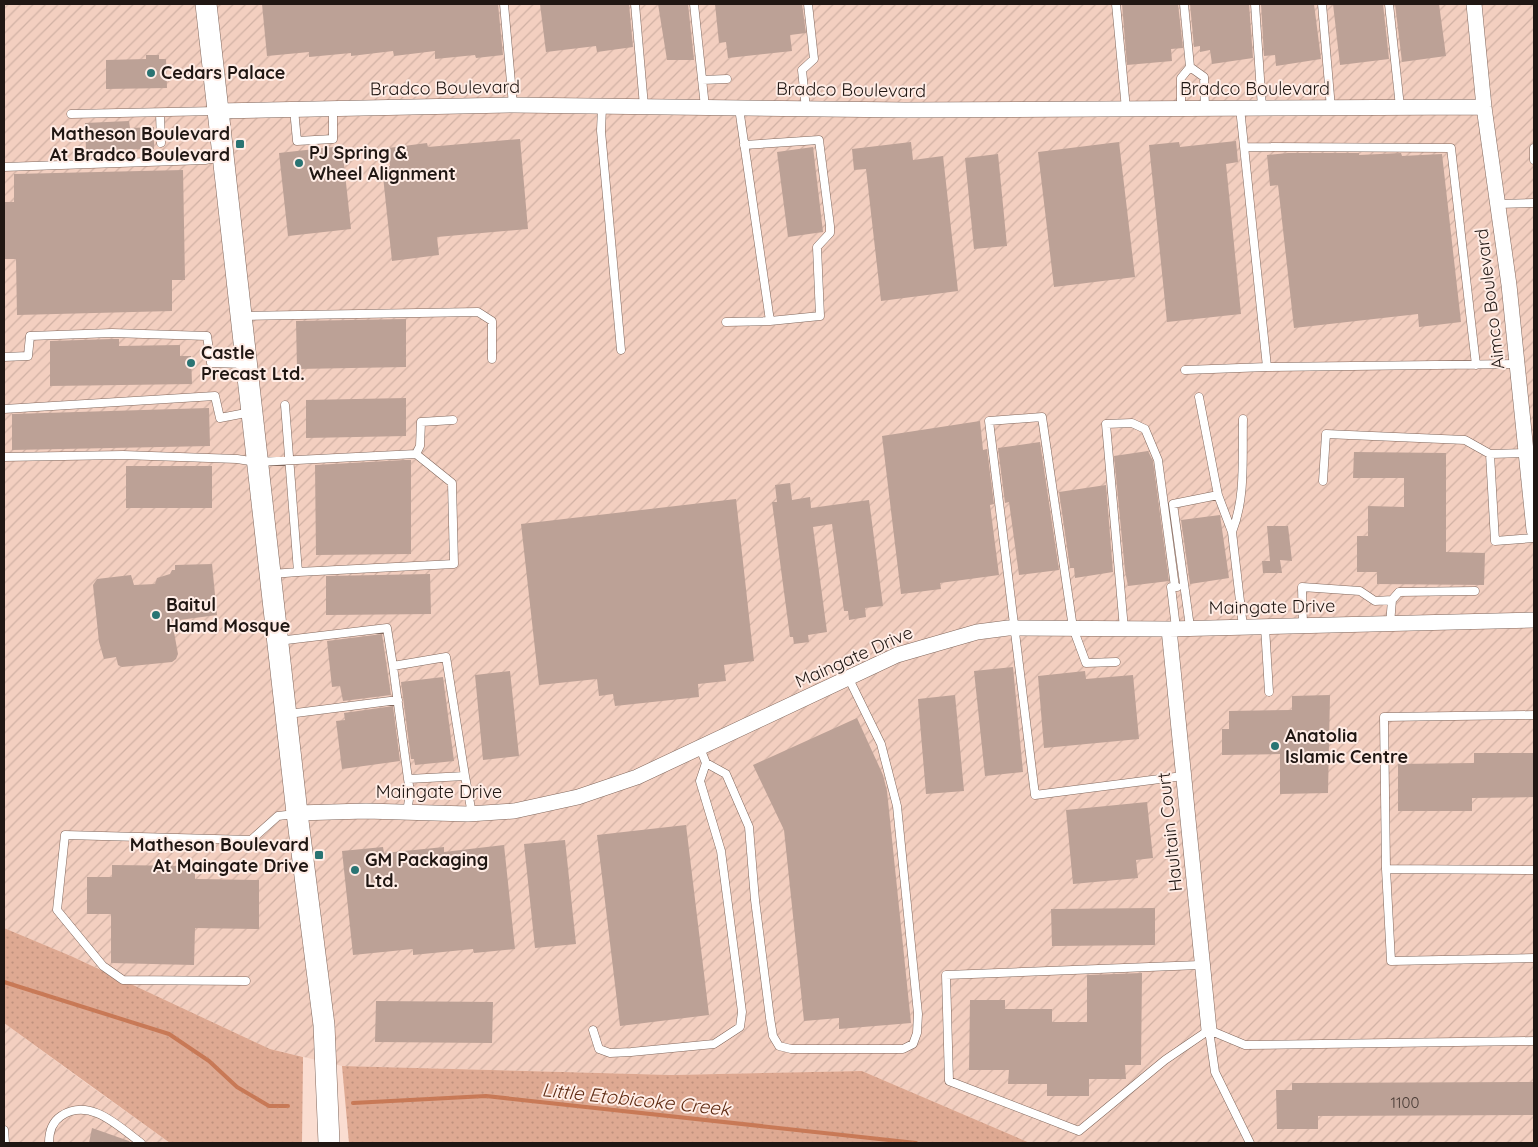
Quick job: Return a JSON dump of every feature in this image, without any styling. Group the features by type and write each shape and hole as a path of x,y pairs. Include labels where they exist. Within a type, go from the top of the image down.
{"street":[{"path":"206,4 297,813 324,1025 329,1143"},
{"name":"Aimco Boulevard","path":"1474,4 1484,107 1517,364 1534,530"},
{"name":"Bradco Boulevard","path":"217,110 513,105 806,109 1484,107"},
{"name":"Maingate Drive","path":"297,813 366,811 472,814 514,811 578,797 638,777 897,656 935,643 977,632 1016,628 1265,627 1534,620"},
{"name":"Haultain Court","path":"1178,628 1183,776 1200,965 1209,1030"}],"lane":[{"path":"504,4 513,105"},
{"path":"635,4 644,106"},
{"path":"694,4 705,107"},
{"path":"806,109 802,70 814,59 808,4"},
{"path":"1116,4 1126,109"},
{"path":"1181,108 1181,78 1190,67 1184,4"},
{"path":"1255,4 1262,108"},
{"path":"1322,4 1331,108"},
{"path":"1389,4 1400,107"},
{"path":"1190,67 1204,77 1205,108"},
{"path":"702,80 726,79"},
{"path":"602,107 601,131 620,350"},
{"path":"294,109 297,141 333,139 333,108"},
{"path":"739,108 770,321"},
{"path":"1240,108 1267,367"},
{"path":"71,114 217,110"},
{"path":"160,113 161,143"},
{"path":"726,322 770,321 820,316 817,247 830,234 819,140 744,145"},
{"path":"1245,147 1451,148 1476,365"},
{"path":"1534,148 1534,160"},
{"path":"4,166 205,160 222,157"},
{"path":"1497,204 1534,203"},
{"path":"241,316 478,312 492,321 492,359"},
{"path":"4,357 28,356 30,336 112,333 207,336 210,363 247,364"},
{"path":"1185,370 1267,367 1517,364"},
{"path":"4,409 215,396 220,418 252,412"},
{"path":"1199,397 1218,495 1232,532 1243,627"},
{"path":"285,404 298,572"},
{"path":"1116,662 1086,663 1073,628 1042,417 989,421 1016,628 1035,795 1183,776"},
{"path":"1232,532 1238,518 1242,481 1243,419"},
{"path":"416,454 420,446 421,422 453,420"},
{"path":"1124,628 1106,424 1132,423 1145,429 1155,452 1158,460 1175,586"},
{"path":"1323,481 1326,434 1465,440 1490,454 1526,453"},
{"path":"4,457 123,455 237,459 257,462 416,454 452,482 454,564 270,574"},
{"path":"1490,454 1495,541 1534,538"},
{"path":"1178,628 1184,587 1173,504 1218,495"},
{"path":"1178,628 1171,586 1184,587"},
{"path":"1303,626 1302,588 1360,591 1375,600 1392,600"},
{"path":"1390,624 1392,600 1398,592 1476,591"},
{"path":"1265,627 1269,692"},
{"path":"278,641 387,628 410,792 407,813"},
{"path":"393,666 446,657 472,814"},
{"path":"700,748 706,763 726,774 749,827 755,900 770,1018 773,1036 779,1046 791,1049 903,1049 913,1044 917,1033 918,1014 897,806 881,744 848,679"},
{"path":"286,714 398,700"},
{"path":"1534,715 1384,717 1386,869 1392,961 1534,958"},
{"path":"593,1030 599,1049 610,1053 714,1044 740,1027 742,1012 721,851 700,781 706,763"},
{"path":"408,779 465,776"},
{"path":"246,981 123,980 103,966 57,910 65,834 251,840 278,816 297,813"},
{"path":"1386,869 1534,870"},
{"path":"1200,965 946,975 949,1081 1079,1131 1165,1060 1209,1030"},
{"path":"1209,1030 1245,1045 1534,1041"},
{"path":"1209,1030 1215,1072 1250,1143"},
{"path":"50,1143 49,1137 54,1120 68,1111 90,1110 107,1118 140,1143"},
{"path":"4,1130 6,1143"}],"shaded area":[{"path":"4,4 1534,4 1534,1143 1030,1143 862,1071 672,1075 342,1066 270,1049 71,956 4,928"},
{"path":"4,928 71,956 270,1049 303,1057 302,1143 170,1143 4,1023"},
{"path":"4,1023 86,1083 170,1143 4,1143"},
{"path":"342,1066 672,1075 862,1071 1030,1143 349,1143"}],"building":[{"path":"262,4 498,4 503,55 476,58 475,55 435,59 435,51 394,56 393,51 351,56 351,53 309,57 309,52 267,56"},
{"path":"540,4 629,4 633,47 597,52 596,46 546,52"},
{"path":"658,4 688,4 694,60 667,60"},
{"path":"715,4 802,4 806,33 790,35 792,51 728,58 726,42 719,43"},
{"path":"1122,4 1178,4 1183,48 1171,49 1172,61 1127,65"},
{"path":"1190,4 1249,4 1253,58 1212,64 1210,50 1200,52 1200,46 1194,47"},
{"path":"1261,4 1314,4 1321,59 1276,66 1275,55 1264,56"},
{"path":"1333,4 1383,4 1389,59 1340,65"},
{"path":"1395,4 1439,4 1446,56 1402,62"},
{"path":"146,55 159,55 159,59 166,59 167,88 106,89 106,60 146,59"},
{"path":"129,121 130,128 154,127 154,149 86,150 85,123"},
{"path":"520,139 528,229 437,237 439,255 392,261 382,167 390,166 388,148 427,143 428,147"},
{"path":"1236,141 1238,162 1226,164 1241,314 1167,322 1149,145 1179,142 1180,147"},
{"path":"911,142 913,160 943,156 958,291 881,301 866,169 854,170 852,149"},
{"path":"1119,142 1135,277 1054,287 1038,152"},
{"path":"342,146 351,229 288,236 279,153"},
{"path":"813,147 823,232 788,237 777,152"},
{"path":"1288,153 1359,153 1359,155 1401,153 1402,156 1442,154 1461,322 1419,327 1418,314 1294,328 1278,185 1270,186 1267,155"},
{"path":"998,154 1007,246 974,249 965,158"},
{"path":"183,170 185,280 172,280 172,311 17,315 16,259 4,259 4,202 14,202 14,174"},
{"path":"406,319 406,367 297,369 296,321"},
{"path":"119,339 119,346 180,345 180,356 191,356 192,384 50,386 50,341"},
{"path":"406,398 406,436 306,438 306,400"},
{"path":"209,408 210,446 12,450 12,414"},
{"path":"980,421 983,450 987,449 994,504 990,505 999,575 940,583 941,589 901,594 882,436"},
{"path":"1040,442 1059,570 1019,575 1009,502 1005,503 998,448"},
{"path":"1148,451 1153,461 1169,581 1128,586 1114,456"},
{"path":"1354,452 1446,453 1446,552 1485,553 1484,585 1377,584 1377,572 1357,572 1357,536 1368,536 1368,506 1404,507 1404,478 1353,478"},
{"path":"411,460 411,554 316,555 315,465"},
{"path":"126,466 212,466 212,508 126,508"},
{"path":"790,483 792,500 810,497 811,508 869,500 883,606 865,608 866,617 849,620 848,611 844,611 832,524 813,527 827,632 808,635 809,642 794,644 793,637 790,637 772,502 777,502 775,485"},
{"path":"1106,485 1113,572 1075,578 1074,568 1070,568 1059,492"},
{"path":"736,499 754,661 724,665 726,681 698,684 699,697 615,706 613,694 599,696 597,679 539,685 521,524"},
{"path":"1220,515 1229,578 1190,584 1181,520"},
{"path":"1267,526 1288,526 1292,561 1280,560 1282,573 1263,573 1262,561 1270,561"},
{"name":"Baitul Hamd Mosque","path":"212,564 217,615 172,621 178,654 176,659 172,662 122,667 118,665 116,657 104,659 99,642 93,585 97,579 131,575 134,585 155,584 157,578 170,574 172,570 175,570 175,565"},
{"path":"430,574 431,614 326,615 326,576"},
{"path":"382,634 391,695 343,701 340,686 332,687 327,641"},
{"path":"1013,667 1023,772 985,776 974,671"},
{"path":"510,671 519,756 483,760 475,675"},
{"path":"1085,671 1086,679 1133,675 1139,739 1044,748 1038,676"},
{"path":"443,677 454,761 415,765 414,759 411,759 401,682"},
{"path":"955,695 964,791 926,794 918,699"},
{"name":"Anatolia Islamic Centre","path":"1330,695 1328,793 1280,794 1280,754 1222,755 1222,729 1229,729 1229,711 1292,710 1292,696"},
{"path":"393,706 400,761 342,769 336,721 345,720 344,713"},
{"path":"857,718 883,775 887,791 911,1023 839,1029 839,1018 804,1021 784,830 753,765"},
{"path":"1474,753 1534,753 1534,797 1472,798 1472,811 1398,811 1398,764 1474,763"},
{"path":"1147,802 1153,858 1136,860 1138,878 1073,884 1066,810"},
{"path":"686,825 709,1015 620,1026 597,835"},
{"path":"565,840 576,944 535,948 524,844"},
{"path":"504,845 515,949 474,953 473,949 413,955 413,949 353,955 342,851 383,847 384,853 444,847 444,852"},
{"path":"112,865 195,866 195,879 259,880 259,929 195,928 194,965 111,963 111,914 87,914 87,877 112,877"},
{"path":"1155,908 1155,945 1052,946 1051,909"},
{"path":"1142,973 1141,1065 1125,1065 1126,1079 1089,1079 1089,1096 1047,1096 1047,1084 1008,1084 1009,1070 969,1070 970,1000 1005,1000 1005,1009 1052,1009 1052,1022 1087,1022 1087,975"},
{"path":"376,1001 493,1002 492,1043 375,1042"},
{"path":"1534,1082 1534,1115 1318,1116 1318,1129 1277,1129 1276,1090 1292,1090 1292,1083"},
{"path":"92,1128 129,1141 131,1143 89,1143"}],"waterway":[{"name":"Little Etobicoke Creek","path":"4,982 169,1034 209,1061 237,1087 269,1106 288,1106"},
{"name":"Little Etobicoke Creek","path":"353,1103 486,1096 916,1143"}],"place":[{"name":"Cedars Palace","path":"151,73"},
{"name":"Matheson Boulevard At Bradco Boulevard","path":"240,144"},
{"name":"PJ Spring & Wheel Alignment","path":"299,163"},
{"name":"Castle Precast Ltd.","path":"191,363"},
{"name":"Baitul Hamd Mosque","path":"156,615"},
{"name":"Anatolia Islamic Centre","path":"1275,746"},
{"name":"Matheson Boulevard At Maingate Drive","path":"319,855"},
{"name":"GM Packaging Ltd.","path":"355,870"}]}
